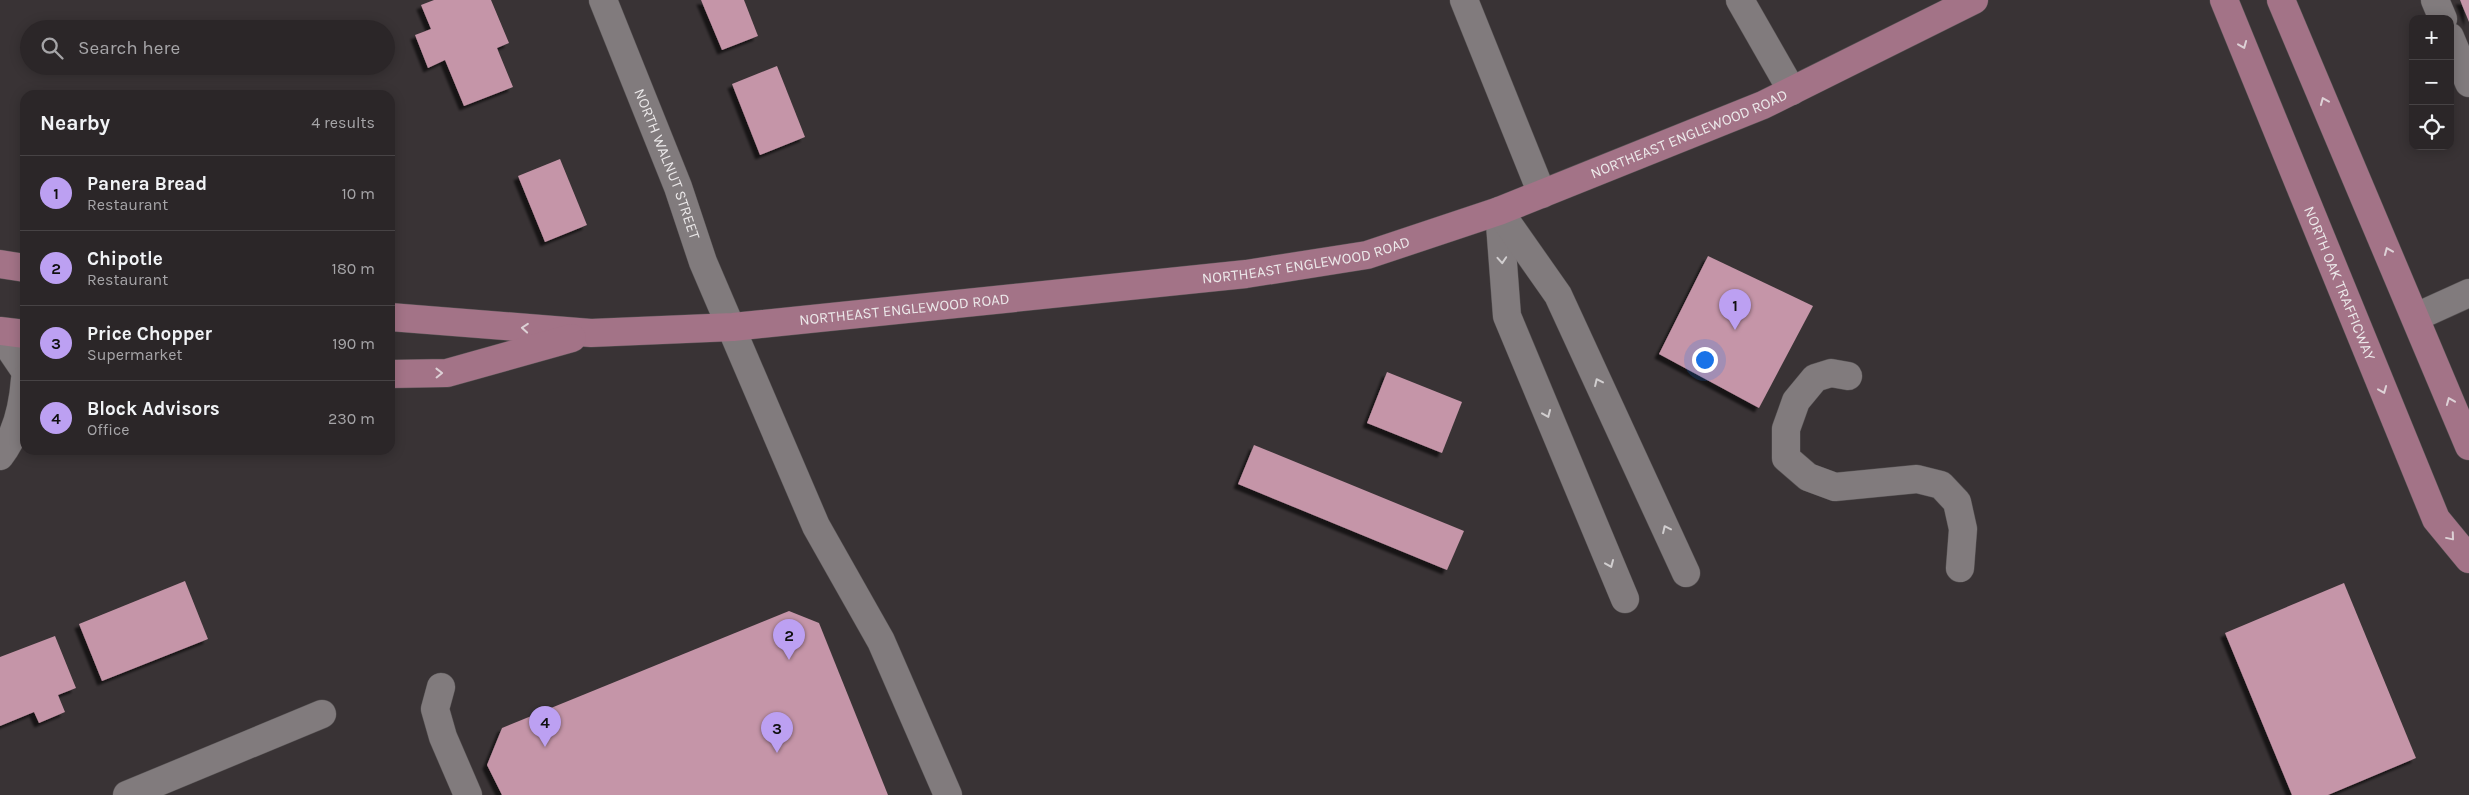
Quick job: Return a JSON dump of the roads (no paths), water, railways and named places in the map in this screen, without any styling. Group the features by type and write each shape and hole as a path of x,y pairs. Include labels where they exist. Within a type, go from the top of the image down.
{"main road":[{"name":"NORTHEAST ENGLEWOOD ROAD","path":"395,317 591,333 733,327 1246,274 1367,255 1499,211 1763,105 1974,0"},
{"name":"NORTH OAK TRAFFICWAY","path":"2224,0 2436,519 2469,559"},
{"path":"2281,0 2416,316 2469,446"},
{"path":"0,264 20,267"},
{"path":"0,332 20,334"},
{"name":"NORTHEAST ENGLEWOOD ROAD","path":"395,374 447,374 591,333"}],"street":[{"name":"NORTH WALNUT STREET","path":"603,0 678,187 704,262 816,526 881,641 948,795"},
{"path":"1464,0 1542,194"},
{"path":"1740,0 1792,91"},
{"path":"2435,0 2441,15"},
{"path":"2454,46 2469,82"},
{"path":"1499,211 1558,295 1686,574"},
{"path":"1499,211 1506,316 1625,599"},
{"path":"2416,316 2469,293"},
{"path":"0,332 20,363"},
{"path":"1848,376 1830,373 1815,378 1796,402 1786,429 1786,458 1808,477 1835,487 1917,479 1941,485 1957,502 1963,529 1960,568"},
{"path":"0,456 8,446 20,411"},
{"path":"441,687 435,709 444,737 468,795"},
{"path":"127,795 322,714"}],"place":[{"name":"Panera Bread","path":"1735,330"},
{"name":"Chipotle","path":"789,660"},
{"name":"Block Advisors","path":"545,747"},
{"name":"Price Chopper","path":"777,753"}]}
